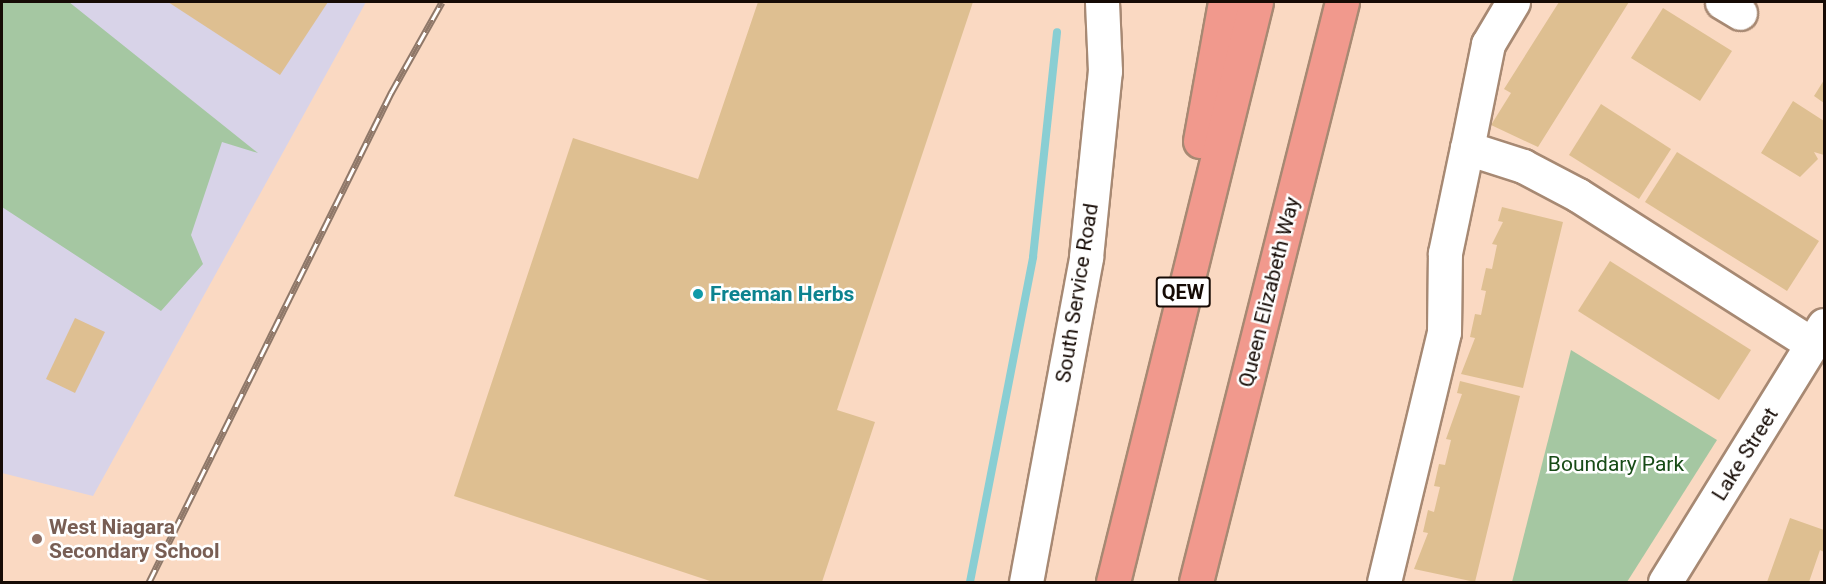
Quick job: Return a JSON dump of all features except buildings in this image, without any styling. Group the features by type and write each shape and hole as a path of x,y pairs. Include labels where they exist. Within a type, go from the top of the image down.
{"highway":[{"path":"1144,458 1225,2"},
{"name":"QEW","path":"1113,582 1256,2"},
{"name":"Queen Elizabeth Way","path":"1196,582 1342,2"}],"street":[{"name":"South Service Road","path":"1026,582 1086,257 1105,71 1102,2"},
{"path":"1384,582 1444,332 1445,253 1488,44 1513,2"},
{"path":"1467,148 1523,166 1578,195 1818,334"},
{"name":"Lake Street","path":"1665,582 1818,334"}],"shaded area":[{"path":"2,2 366,2 93,496 2,473"}],"green space":[{"path":"2,2 69,2 258,153 222,142 191,235 203,264 161,311 2,207"},
{"name":"Boundary Park","path":"1571,350 1717,440 1627,582 1512,582"}],"waterway":[{"path":"970,582 1033,257 1057,32"}],"railway":[{"path":"149,582 391,93 442,2"}],"place":[{"name":"Freeman Herbs","path":"698,294"},
{"name":"West Niagara Secondary School","path":"37,539"}]}
